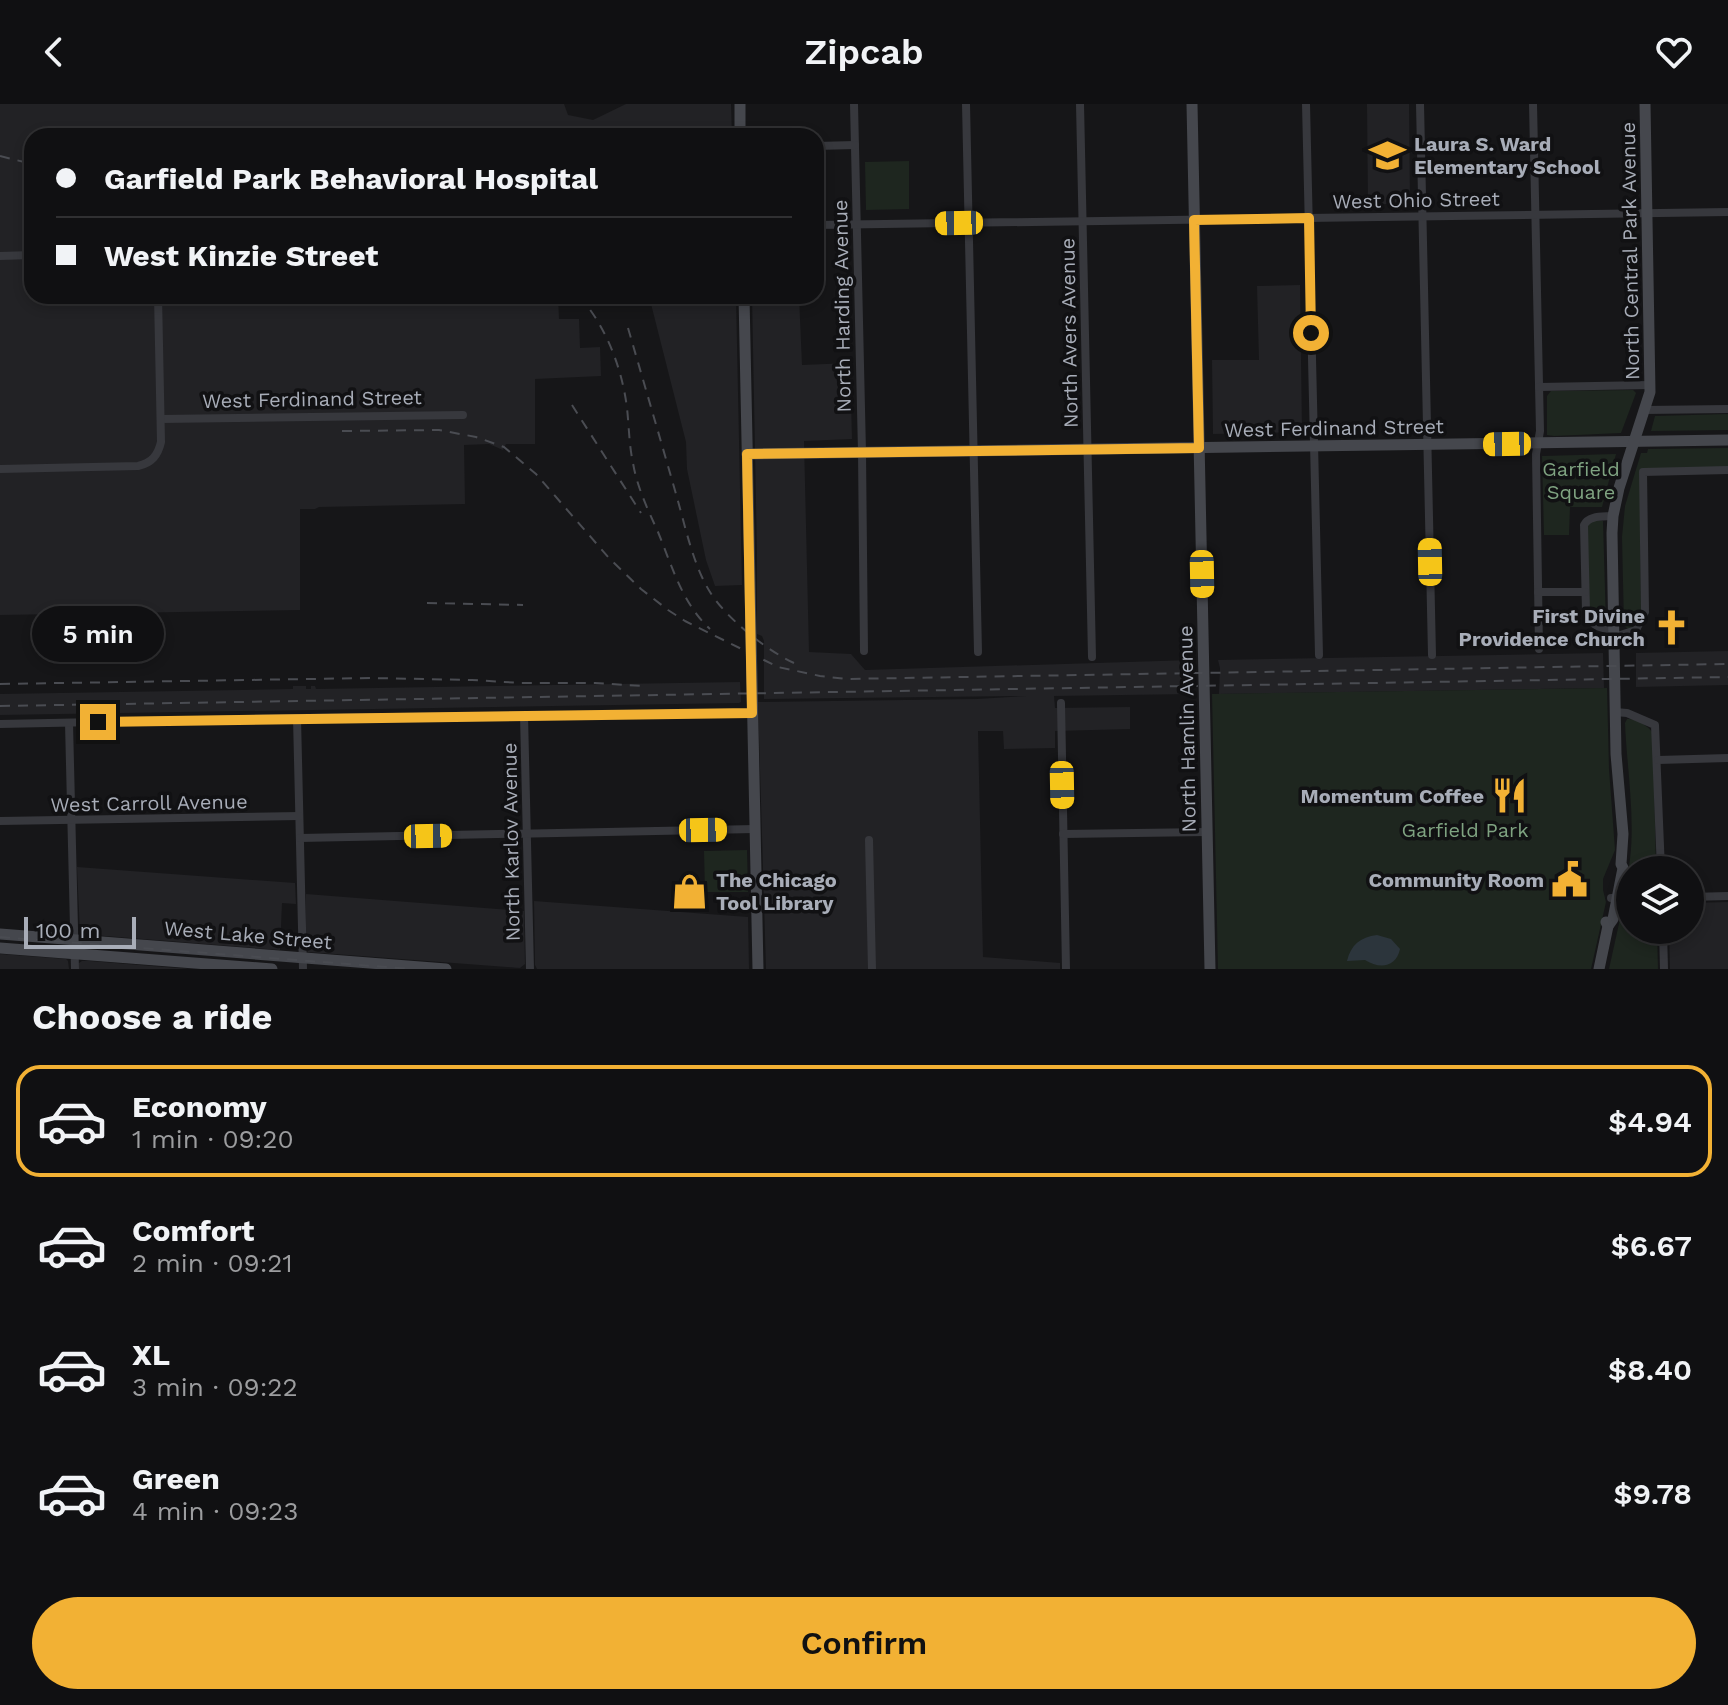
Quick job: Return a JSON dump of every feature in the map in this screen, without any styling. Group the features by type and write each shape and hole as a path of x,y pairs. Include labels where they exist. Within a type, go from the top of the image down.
{"street":[{"path":"740,104 740,128"},
{"name":"North Harding Avenue","path":"854,104 864,651"},
{"path":"966,104 978,652"},
{"name":"North Avers Avenue","path":"1080,104 1092,657"},
{"name":"North Hamlin Avenue","path":"1192,104 1210,969"},
{"path":"1306,104 1319,655"},
{"path":"1420,104 1432,655"},
{"path":"1533,104 1540,431 1536,454 1539,649"},
{"name":"North Central Park Avenue","path":"1622,856 1623,834 1616,754 1613,516 1650,385 1645,104"},
{"path":"824,146 855,145"},
{"name":"West Ohio Street","path":"824,225 1728,212"},
{"path":"0,256 24,255"},
{"path":"0,469 138,466 148,464 154,458 161,442 158,304"},
{"path":"744,304 758,969"},
{"path":"1539,387 1650,385"},
{"path":"1644,410 1728,409"},
{"name":"West Ferdinand Street","path":"161,419 463,415"},
{"name":"West Ferdinand Street","path":"747,454 1728,440"},
{"path":"1613,516 1591,518 1584,525 1588,618 1593,625 1614,634 1636,630 1645,612 1643,472 1728,470"},
{"path":"1538,592 1585,592"},
{"path":"1061,703 1066,969"},
{"path":"1615,712 1627,713 1655,725 1661,856"},
{"path":"0,724 752,713"},
{"name":"North Karlov Avenue","path":"524,715 530,969"},
{"path":"297,718 303,964"},
{"path":"69,723 75,969"},
{"path":"1658,760 1728,758"},
{"name":"West Carroll Avenue","path":"0,821 299,816"},
{"path":"300,838 755,829"},
{"path":"1063,834 1207,832"},
{"path":"869,840 872,969"},
{"path":"1704,897 1728,896"},
{"name":"North Central Park Avenue","path":"1599,969 1608,926 1616,910"},
{"name":"West Lake Street","path":"0,934 74,947 272,969"},
{"name":"West Lake Street","path":"0,941 358,969"},
{"path":"1663,944 1664,969"},
{"name":"West Lake Street","path":"0,948 74,947"},
{"name":"West Lake Street","path":"303,964 446,969"}],"shaded area":[{"path":"0,104 564,104 568,115 593,120 626,104 731,104 732,128 24,128 24,304 558,304 559,319 579,319 580,348 600,347 601,376 535,379 535,444 506,444 503,450 489,444 464,445 465,504 300,509 300,610 0,615"},
{"name":"Laura S. Ward Elementary School","path":"1367,104 1409,104 1410,204 1368,204"},
{"path":"1300,285 1302,432 1213,434 1212,360 1259,360 1257,286"},
{"path":"651,304 736,304 742,585 715,586 706,560 687,469 686,442"},
{"path":"752,304 799,304 802,365 850,363 852,439 804,441 809,652 851,654 865,670 1192,660 1192,694 1054,696 1055,708 1130,707 1130,729 1055,731 1055,748 1004,749 1003,731 978,731 983,957 1060,963 1060,969 766,969 758,702 1027,696 764,699 764,641 757,634"},
{"path":"1728,651 1728,685 1636,687 1636,653"},
{"path":"1603,653 1604,688 1219,694 1218,660"},
{"path":"740,682 739,703 0,715 0,694 293,689 293,686 311,689 315,686 316,689"},
{"path":"77,867 295,883 296,904 282,903 280,950 80,934"},
{"path":"306,894 524,911 525,964 520,968 308,952"},
{"path":"534,901 748,917 749,969 537,969"},
{"path":"1728,902 1728,969 1670,969 1669,944 1704,944 1704,903"},
{"path":"1377,935 1391,939 1400,949 1395,960 1386,965 1365,960 1347,961 1357,943"},
{"path":"0,954 66,959 69,969 0,969"},
{"path":"82,961 190,969 79,969"}],"green space":[{"path":"909,161 909,209 866,210 865,162"},
{"name":"Garfield Square","path":"1633,390 1636,393 1621,433 1547,435 1547,396 1551,391"},
{"path":"1728,414 1728,430 1651,431 1655,416"},
{"path":"1728,448 1728,467 1640,473 1641,616 1630,630 1624,626 1622,537 1625,506 1641,453 1647,453 1648,449"},
{"name":"Garfield Square","path":"1616,454 1602,507 1570,507 1569,535 1544,535 1542,456"},
{"path":"1590,521 1603,521 1606,625 1600,625 1588,612 1586,526"},
{"name":"Garfield Park","path":"1607,688 1615,850 1603,879 1606,902 1591,969 1218,969 1212,694"},
{"path":"1627,719 1634,720 1653,733 1656,856 1630,856 1632,826"},
{"path":"747,850 748,892 705,892 704,851"},
{"path":"1616,937 1616,944 1657,944 1658,969 1609,969"}],"railway":[{"path":"0,156 24,162"},
{"path":"586,304 605,334 617,363 625,393 633,463 643,498 685,596 710,629"},
{"path":"628,328 690,544 704,581 717,602 736,622 759,642 794,663"},
{"path":"572,405 641,513"},
{"path":"342,431 439,430 476,437 504,447 536,474 609,558 668,610 778,667 820,676 846,679 1728,664"},
{"path":"427,603 523,605"},
{"path":"0,706 1728,677"},
{"path":"0,684 370,678 642,686"},
{"path":"0,937 412,969"}],"place":[{"name":"Laura S. Ward Elementary School","path":"1388,155"},
{"name":"First Divine Providence Church","path":"1671,628"},
{"name":"Momentum Coffee","path":"1510,796"},
{"name":"Community Room","path":"1570,880"},
{"name":"The Chicago Tool Library","path":"690,891"}],"route":[{"path":"98,722 752,713 747,454 1199,448 1194,220 1309,218 1311,333"}]}
